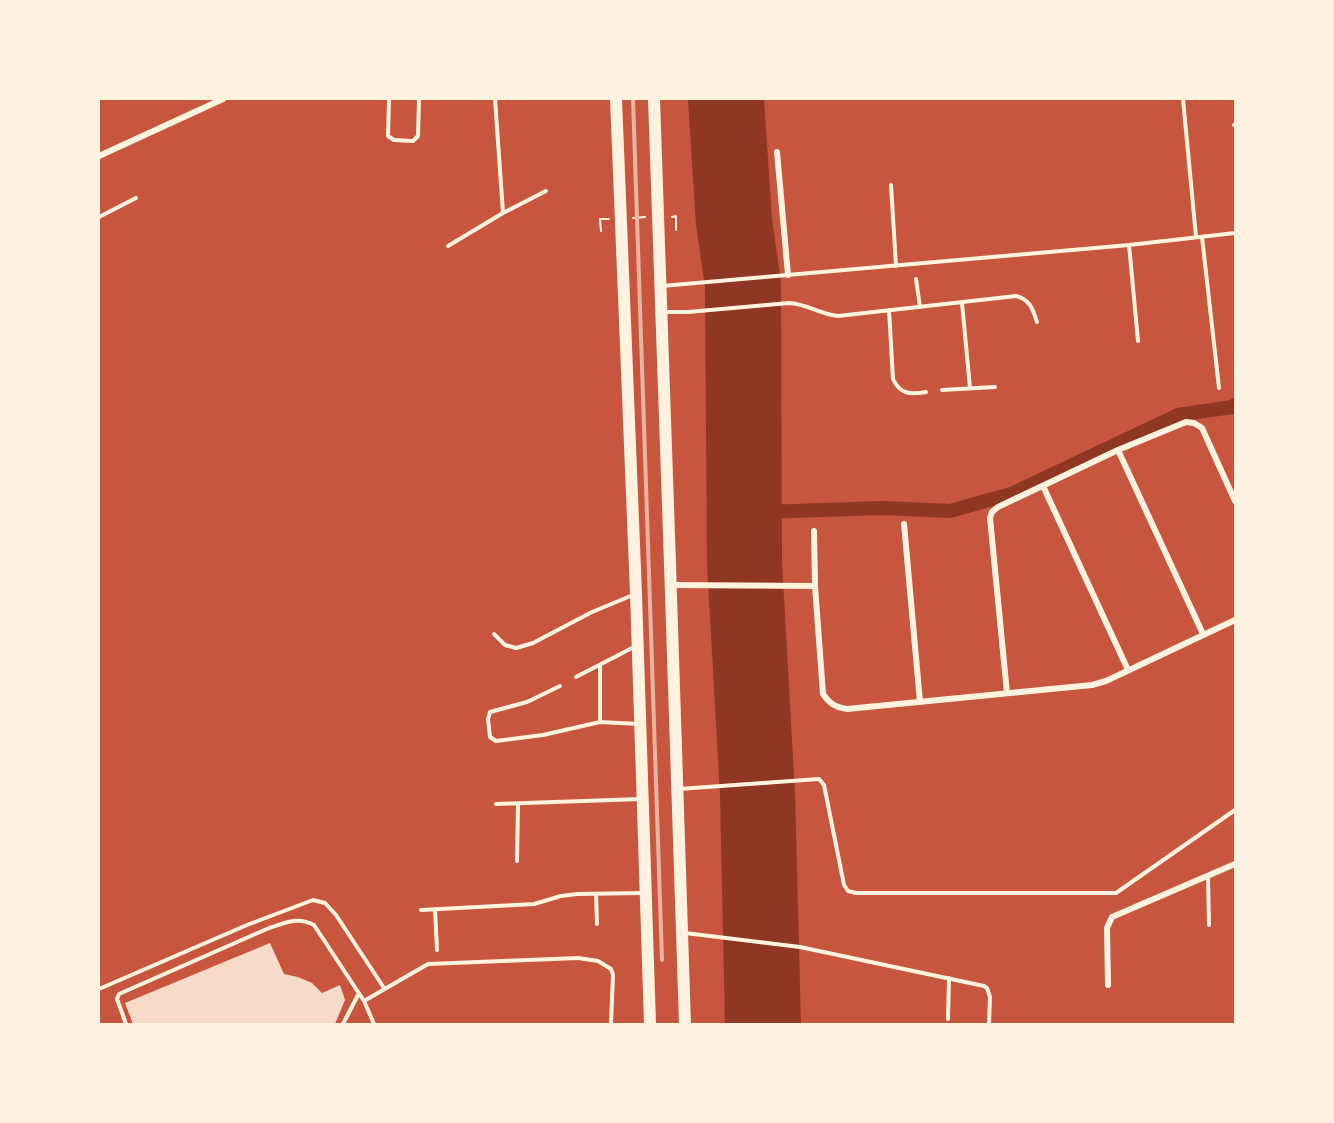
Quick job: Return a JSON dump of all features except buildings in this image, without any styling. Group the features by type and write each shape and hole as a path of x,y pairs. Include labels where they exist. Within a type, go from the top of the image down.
{"highway":[{"path":"616,99 638,645 644,893 650,1024"},
{"path":"654,99 663,311 685,1024"}],"street":[{"path":"99,156 223,99"},
{"path":"777,152 785,276"},
{"path":"1007,693 990,518 992,512 998,507 1118,450 1186,422 1194,423 1202,428 1235,501"},
{"path":"1118,450 1203,634"},
{"path":"1043,486 1128,670"},
{"path":"904,524 920,702"},
{"path":"814,531 815,586 823,694 829,703 836,707 847,709 1092,685 1106,681 1235,620"},
{"path":"671,585 815,586"},
{"path":"1108,985 1107,935 1109,920 1115,914 1235,864"}],"lane":[{"path":"389,99 388,136 394,140 413,141 418,136 419,99"},
{"path":"495,99 503,213"},
{"path":"1183,99 1196,237"},
{"path":"891,185 896,266"},
{"path":"448,246 503,213 546,191"},
{"path":"100,214 136,198"},
{"path":"662,286 1129,245 1235,233"},
{"path":"1202,236 1220,388"},
{"path":"1129,245 1138,341"},
{"path":"916,279 920,307"},
{"path":"663,311 687,312 789,303 801,304 821,313 838,316 1016,296 1024,298 1029,303 1037,322"},
{"path":"962,303 970,388"},
{"path":"889,310 893,379 897,388 914,394 926,392"},
{"path":"942,390 995,387"},
{"path":"494,634 506,645 516,648 533,643 591,612 636,594"},
{"path":"576,677 638,645"},
{"path":"600,665 600,722"},
{"path":"560,686 526,702 490,712 488,719 490,737 496,741 543,735 600,722 640,724"},
{"path":"676,790 819,779 824,785 844,885 849,891 856,893 1116,893 1235,810"},
{"path":"496,804 642,800"},
{"path":"517,861 518,804"},
{"path":"1208,875 1209,925"},
{"path":"421,910 534,904 561,896 644,893"},
{"path":"596,894 597,924"},
{"path":"99,989 247,925 314,900 325,903 336,915 384,988"},
{"path":"435,909 437,950"},
{"path":"126,1024 117,999 119,994 270,928 292,921 305,920 314,926 364,1001 374,1024"},
{"path":"681,932 800,947 987,988 990,997 989,1024"},
{"path":"364,1001 428,964 578,958 607,966 613,975 611,1024"},
{"path":"948,1019 949,978"},
{"path":"343,1024 358,993"}],"path":[{"path":"665,217 675,216 676,230"},
{"path":"633,218 654,217"},
{"path":"601,231 600,219 611,219"}],"shaded area":[{"path":"688,99 764,99 772,218 781,282 782,563 795,792 801,1024 725,1024 720,795 707,565 705,287 696,225"}],"waterway":[{"path":"764,512 883,508 950,511 1011,494 1178,415 1235,405"}],"railway":[{"path":"633,99 662,960"}]}
